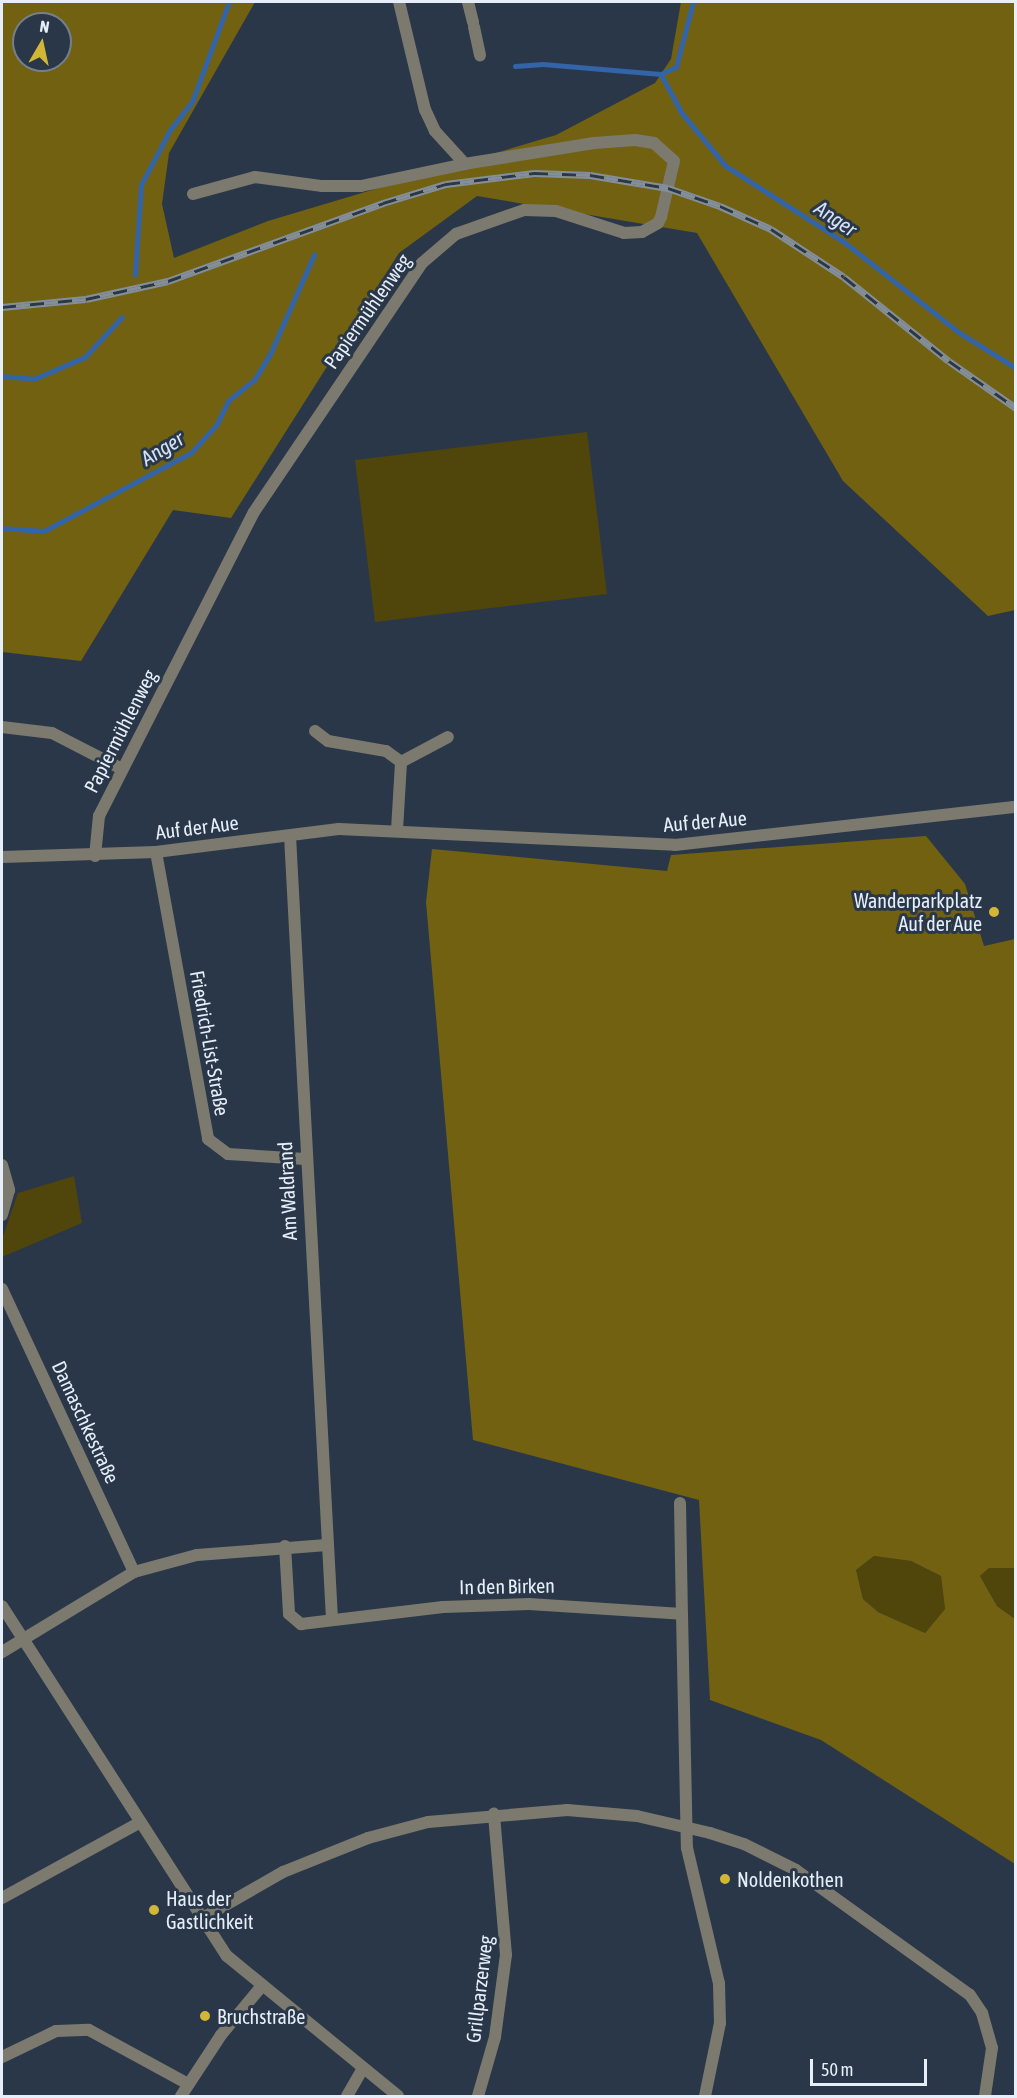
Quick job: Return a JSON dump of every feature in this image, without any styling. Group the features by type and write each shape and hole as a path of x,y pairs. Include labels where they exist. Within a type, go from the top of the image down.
{"street":[{"path":"399,2 425,110 435,130 465,164"},
{"path":"468,2 480,54"},
{"name":"Papiermühlenweg","path":"95,856 96,826 122,769 254,512 422,263 456,234 525,210 556,211 624,233 642,232 658,223 672,179 674,161 668,152 654,143 635,140 465,164 361,186 322,186 255,177 193,194"},
{"path":"2,726 52,733 122,769"},
{"path":"315,731 328,741 386,751 401,762"},
{"path":"401,762 448,737"},
{"path":"397,830 401,762"},
{"name":"Auf der Aue","path":"2,857 95,856 156,852 339,829 675,845 1016,807"},
{"name":"Am Waldrand","path":"290,836 304,1159 327,1545"},
{"name":"Friedrich-List-Straße","path":"156,852 208,1139 228,1154 304,1159"},
{"path":"2,1165 9,1190 2,1215"},
{"name":"Damaschkestraße","path":"2,1288 134,1572"},
{"path":"680,1503 686,1828 691,1869 719,1983 716,2060 705,2097"},
{"path":"2,1652 134,1572 197,1555 285,1546 327,1545 332,1618"},
{"name":"In den Birken","path":"285,1546 292,1620 306,1623 332,1618 443,1607 529,1604 682,1614"},
{"path":"2,1606 139,1823 227,1956 261,1988 398,2097"},
{"path":"201,1919 283,1872 368,1838 428,1822 494,1814 602,1812 686,1828 744,1844 796,1870 970,1995 982,2013 992,2048 985,2097"},
{"name":"Grillparzerweg","path":"478,2097 495,2037 506,1955 494,1814"},
{"path":"2,1898 139,1823"},
{"path":"181,2097 188,2084 261,1988"},
{"path":"2,2057 56,2031 89,2030 188,2084"},
{"path":"347,2097 363,2068"}],"shaded area":[{"path":"2,2 255,2 169,153 162,204 174,258 268,221 556,135 655,83 671,59 681,2 1015,2 1015,610 988,616 843,481 697,233 477,196 399,253 231,518 173,510 81,661 2,652"},
{"path":"587,432 607,594 375,622 355,460"},
{"path":"926,836 965,884 984,946 1015,939 1015,1568 989,1568 980,1576 997,1606 1015,1619 1015,1864 821,1740 710,1700 699,1500 473,1440 426,902 432,849 667,871 671,855","holes":["874,1556 911,1561 941,1576 945,1609 925,1633 878,1612 863,1599 856,1570"]},
{"path":"74,1176 82,1223 2,1257 2,1239 18,1193"},
{"path":"874,1556 911,1561 941,1576 945,1609 925,1633 878,1612 863,1599 856,1570"},
{"path":"989,1568 1015,1568 1015,1619 997,1606 980,1576"}],"waterway":[{"name":"Anger","path":"135,275 141,185 170,130 192,102 229,2"},
{"name":"Anger","path":"515,66 543,64 661,74 676,67 693,2"},
{"name":"Anger","path":"661,74 682,113 726,166 843,241 960,333 1016,368"},
{"name":"Anger","path":"2,528 44,531 191,453 217,424 228,401 255,379 271,352 314,255"},
{"name":"Anger","path":"2,376 34,379 85,357 122,317"}],"railway":[{"path":"2,307 86,299 168,281 383,203 446,184 534,173 590,175 668,188 720,206 771,229 844,277 949,361 1016,408"}],"place":[{"name":"Wanderparkplatz Auf der Aue","path":"994,912"},
{"name":"Noldenkothen","path":"725,1879"},
{"name":"Haus der Gastlichkeit","path":"154,1910"},
{"name":"Bruchstraße","path":"205,2016"}]}
